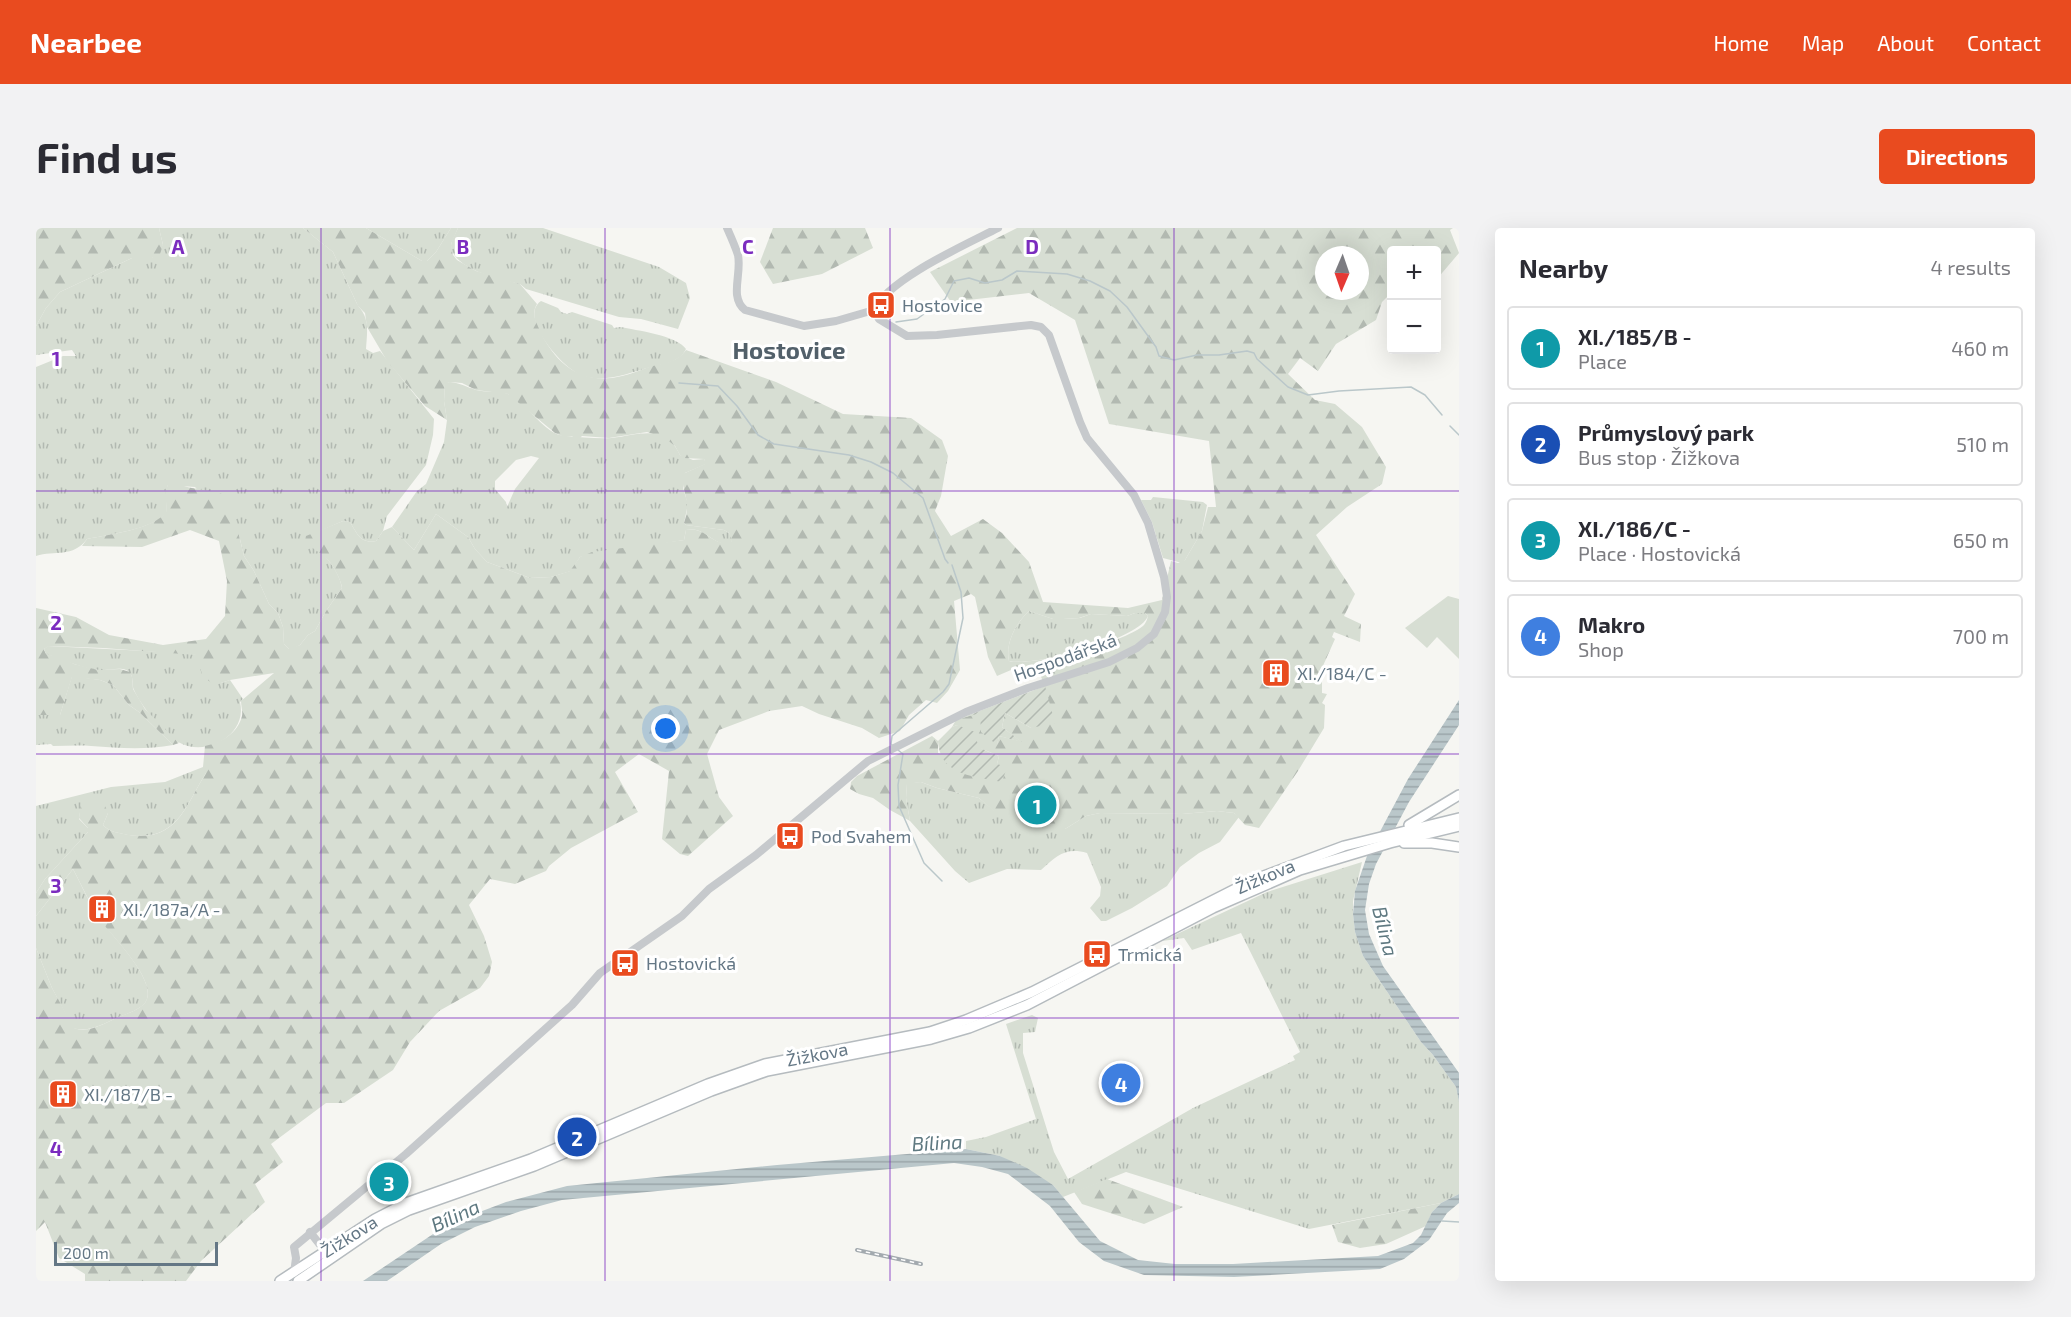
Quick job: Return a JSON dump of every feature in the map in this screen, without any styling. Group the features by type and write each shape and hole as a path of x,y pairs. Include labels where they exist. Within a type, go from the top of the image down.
{"main road":[{"path":"1396,832 1459,795"},
{"path":"1396,832 1459,818"},
{"path":"1390,843 1459,826"},
{"name":"Žižkova","path":"296,1277 325,1251 375,1219 406,1203 531,1159 682,1094 737,1073 801,1056 930,1032 994,1009 1253,880 1359,841 1396,832"},
{"path":"1390,843 1432,843 1459,847"},
{"name":"Žižkova","path":"280,1281 296,1277 332,1260 381,1224 409,1210 534,1166 711,1090 776,1069 951,1034 998,1017 1063,987 1222,904 1300,870 1390,843"}],"street":[{"path":"727,228 738,256 737,297 739,305 746,310 804,326 836,321 874,310 884,297 909,277 998,228"},
{"name":"Hospodářská","path":"310,1232 406,1154 572,1005 600,973 682,916 709,889 756,855 868,761 976,708 1028,688 1096,667 1137,648 1154,634 1160,625 1167,597 1164,577 1148,522 1134,495 1087,438 1049,335 1041,327 1031,325 907,336 879,319 874,310"},
{"path":"296,1277 294,1247 310,1232 332,1260"}],"green space":[{"path":"36,228 159,228 163,245 160,254 152,258 132,258 60,292 46,308 36,326"},
{"path":"159,228 303,228 333,252 364,316 367,326 366,349 373,353 380,351 434,419 426,465 387,516 383,531 376,541 366,541 357,534 350,522 343,521 306,537 333,567 342,588 315,631 293,649 289,649 284,644 283,627 278,613 269,604 254,571 244,556 239,535 195,487 168,485 167,513 151,524 87,539 82,545 70,551 36,556 36,367 63,356 76,356 72,350 36,355 36,326 46,308 60,292 132,258 152,258 163,245"},
{"path":"303,228 366,228 422,261 427,261 436,252 451,228 458,228 451,244 453,255 457,260 476,271 520,284 537,304 534,311 535,318 547,343 554,354 572,370 595,378 622,376 674,360 686,350 776,382 843,414 911,418 942,440 948,456 941,496 935,511 951,536 983,519 1002,533 1029,562 1043,602 1128,608 1162,600 1171,561 1178,563 1185,560 1202,531 1208,507 1216,507 1209,441 1109,424 1075,320 1029,293 951,302 930,272 1017,228 1453,228 1450,230 1459,253 1441,274 1441,246 1387,246 1387,297 1382,302 1376,320 1336,344 1318,371 1300,358 1288,374 1315,400 1335,404 1362,427 1386,467 1382,484 1347,507 1316,535 1355,594 1344,616 1361,624 1360,642 1334,632 1332,637 1335,639 1322,668 1322,693 1327,694 1322,703 1325,705 1324,728 1259,828 1245,825 1234,813 1217,811 1182,814 1100,813 1086,816 1065,829 1048,833 1039,829 1035,815 995,812 979,798 921,782 907,784 906,798 910,821 873,798 850,789 851,782 857,776 932,736 938,741 938,753 997,764 999,756 980,748 957,725 952,727 956,720 981,712 997,744 999,736 1020,741 1002,727 1005,713 1031,728 1045,686 1036,665 1011,670 997,676 988,657 975,597 971,594 954,601 960,670 948,691 937,703 926,700 909,715 900,731 879,738 862,728 802,706 769,711 719,730 707,754 719,797 733,816 688,856 680,854 662,839 669,771 639,754 615,772 638,812 571,848 546,871 515,884 490,879 469,905 484,936 492,962 489,976 480,988 439,1011 410,1042 393,1070 344,1103 326,1103 271,1144 283,1162 255,1184 265,1202 201,1261 186,1281 85,1281 85,1274 59,1258 45,1222 36,1231 36,948 52,988 74,1028 86,1030 136,1010 147,999 148,990 139,969 90,903 73,869 36,916 36,893 45,879 88,832 88,828 79,818 81,803 86,797 95,797 105,806 108,813 103,825 118,833 146,836 159,833 178,819 206,773 206,767 203,767 205,746 223,740 233,732 242,716 241,701 274,673 212,683 203,677 196,655 49,646 44,649 46,654 63,658 74,664 98,670 120,669 130,672 133,689 145,709 179,743 173,745 129,705 113,685 100,680 72,677 60,715 36,715 36,608 76,617 109,635 163,645 206,639 225,616 227,581 219,541 190,530 142,547 82,546 87,539 141,527 160,518 167,512 165,491 168,485 175,482 188,487 217,492 230,498 244,556 254,571 269,604 278,613 283,627 284,644 289,649 300,645 308,635 315,631 342,588 330,563 305,541 306,536 343,521 350,522 360,537 366,541 376,541 383,531 392,527 414,550 436,514 468,537 487,562 530,578 551,577 570,571 580,557 592,552 684,540 686,530 701,532 721,543 732,542 729,533 724,530 684,523 687,504 682,477 685,473 705,464 704,459 684,458 665,438 647,432 609,438 582,436 577,441 572,436 564,437 555,433 508,394 476,390 462,383 445,384 444,401 447,420 425,406 387,361 367,327 365,313 358,306 333,252","holes":["1029,611 1053,619 1079,618 1091,614 1127,616 1145,613 1148,616 1144,625 1119,639 1057,657 1021,662 1009,661 1010,640 1020,621"]},
{"path":"366,228 451,228 436,252 427,261 422,261"},
{"path":"458,228 543,228 659,267 686,283 690,298 678,329 641,319 619,317 526,289 520,284 479,272 460,261 451,246"},
{"path":"773,228 865,228 873,248 822,274 773,284 760,262"},
{"path":"541,301 558,308 561,312 567,314 572,312 612,325 614,328 620,327 666,337 682,344 686,349 680,357 671,362 626,374 609,378 583,376 555,354 539,330 535,319 535,309"},
{"path":"450,382 480,391 508,394 550,431 558,435 612,438 650,433 667,438 680,455 693,460 704,459 706,464 685,473 683,488 688,504 684,523 724,530 732,538 732,543 721,543 701,532 686,530 684,540 580,557 571,571 551,577 530,578 487,562 468,537 436,514 414,550 392,527 417,491 426,484 444,442 447,420 444,401 445,383","holes":["531,456 539,458 515,489 507,507 506,502 495,489 495,481 516,460"]},
{"path":"1153,497 1203,502 1207,505 1202,531 1182,563 1163,558 1152,522 1141,500 1151,500"},
{"path":"1448,596 1459,599 1459,659 1437,637 1427,648 1405,628"},
{"path":"1029,611 1053,619 1080,618 1091,614 1127,616 1145,613 1148,616 1140,625 1126,634 1084,650 1040,660 1009,661 1010,640 1020,621"},
{"path":"48,646 197,655 221,683 230,680 243,699 240,702 241,714 238,724 231,733 212,745 189,746 178,742 159,726 142,704 134,690 132,676 129,672 120,669 99,670 79,666 46,654 44,649"},
{"path":"72,676 100,680 113,685 129,705 173,745 132,748 36,745 36,715 60,715"},
{"path":"1045,686 1055,723 1031,728 1005,713 1002,727 1022,742 999,736 997,745 981,732 980,713 956,720"},
{"path":"957,725 975,732 979,746 999,756 997,764 1007,767 1002,782 970,776 952,768 945,761 940,753 938,741"},
{"path":"206,767 206,773 185,809 169,827 158,833 145,836 118,833 103,825 108,813 80,812 79,819 88,828 88,832 45,879 36,893 36,806 111,787 165,782"},
{"path":"921,782 979,798 996,812 1035,815 1065,829 1086,816 1100,813 1182,814 1217,811 1234,813 1239,817 1220,842 1199,853 1180,867 1167,886 1132,908 1106,921 1101,921 1090,908 1100,896 1101,887 1087,853 1067,852 1041,870 1007,869 969,883 955,871 910,821 906,798 907,783"},
{"path":"1362,862 1353,901 1353,914 1355,932 1363,956 1421,1042 1456,1087 1459,1102 1459,1194 1441,1203 1309,1229 1126,1172 1063,1197 1053,1185 1000,1156 966,1149 966,1141 986,1137 1036,1119 1006,1024 1032,1015 1038,1018 1035,1032 1023,1033 1023,1053 1054,1152 1068,1179 1193,1108 1295,1060 1293,1056 1300,1052 1241,933 1192,950 1184,938 1162,941 1267,892"},
{"path":"73,869 98,915 139,969 148,990 145,1003 139,1008 90,1029 73,1028 52,988 36,948 36,916"},
{"path":"1107,1179 1183,1207 1144,1224 1082,1204 1074,1192"},
{"path":"1441,1203 1432,1212 1426,1226 1386,1244 1360,1248 1338,1242 1332,1225"}],"shaded area":[{"path":"1459,700 1459,725 1409,802 1376,864 1369,884 1365,910 1369,934 1383,966 1459,1073 1459,1102 1456,1087 1421,1042 1363,956 1355,932 1353,914 1355,891 1367,856 1408,779"},
{"path":"966,1149 1000,1156 1027,1168 1053,1185 1100,1241 1138,1260 1175,1264 1233,1264 1378,1256 1413,1243 1421,1235 1432,1212 1441,1203 1459,1194 1459,1203 1447,1213 1429,1240 1404,1259 1380,1269 1234,1277 1144,1275 1104,1261 1079,1242 1050,1206 1008,1174 954,1163 562,1200 475,1227 441,1244 387,1281 363,1281 448,1224 506,1202 567,1186"}],"waterway":[{"path":"896,322 917,319 945,299 954,281 969,278 985,283 1002,280 1017,271 1067,274 1090,281 1110,291 1127,307 1156,347 1159,356 1174,360 1197,355 1247,351 1254,353 1257,359 1288,387 1308,395 1411,387 1425,395 1442,415"},
{"path":"679,383 718,386 737,406 758,435 774,444 849,455 871,462 893,473 923,498 948,563"},
{"path":"1450,426 1459,435"},
{"path":"892,745 892,736 943,692 949,684 963,618 961,592 952,565"},
{"path":"898,750 903,754 898,785 899,806 924,863 942,881"},
{"path":"1442,1221 1459,1222"}],"railway":[{"path":"857,1250 921,1264"}],"place":[{"name":"Hostovice","path":"881,305"},
{"name":"XI./184/C -","path":"1276,673"},
{"name":"XI./185/B -","path":"1037,805"},
{"name":"Pod Svahem","path":"790,836"},
{"name":"XI./187a/A -","path":"102,909"},
{"name":"Trmická","path":"1097,954"},
{"name":"Hostovická","path":"625,963"},
{"name":"Makro","path":"1121,1083"},
{"name":"XI./187/B -","path":"63,1094"},
{"name":"Průmyslový park","path":"577,1137"},
{"name":"XI./186/C -","path":"389,1182"}],"district":[{"name":"Hostovice","path":"789,349"}],"water label":[{"name":"Bílina","path":"1386,931"},
{"name":"Bílina","path":"937,1142"},
{"name":"Bílina","path":"455,1215"}]}
